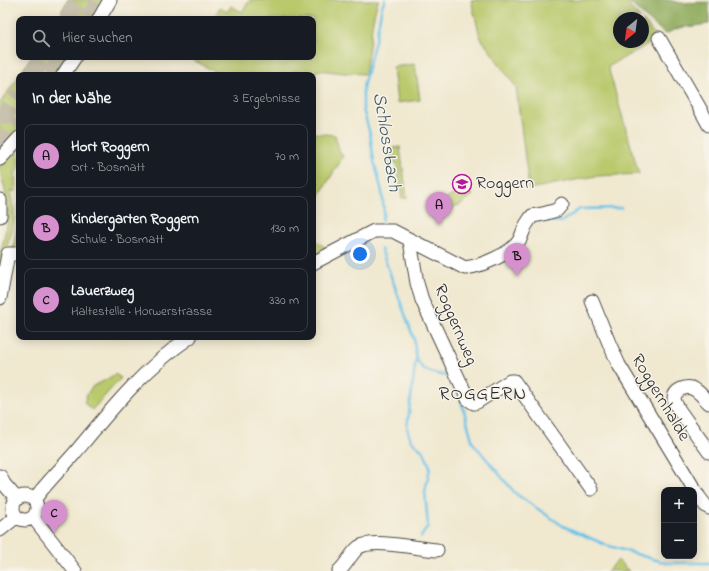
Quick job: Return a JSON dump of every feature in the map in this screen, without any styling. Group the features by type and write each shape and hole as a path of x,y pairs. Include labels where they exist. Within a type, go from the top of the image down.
{"street":[{"path":"101,16 110,0"},
{"path":"659,38 709,126"},
{"path":"68,72 74,60"},
{"path":"0,159 16,141"},
{"path":"0,200 0,216"},
{"path":"316,261 374,231 393,231 465,268 473,267 502,254 514,246 520,239 525,226 532,216 557,210 562,204"},
{"name":"Roggernweg","path":"410,241 417,283 422,300 468,399 474,403 477,402 510,381 514,381 591,489"},
{"path":"0,298 8,254 16,254"},
{"name":"Roggernhalde","path":"592,301 610,345 625,376 698,497 704,505 709,508"},
{"path":"34,500 100,421 134,384 149,369 186,340"},
{"path":"709,403 696,391 689,388 681,389 676,393 674,398 679,410 709,452"},
{"path":"0,476 4,484 17,499"},
{"path":"27,496 34,500 37,508 33,517 26,521 20,520 16,517 12,508 17,499 27,496"},
{"path":"0,530 16,517"},
{"path":"33,517 76,571"},
{"path":"339,571 356,550 363,545 386,544 437,550"}],"green space":[{"path":"68,0 104,0 94,16 60,16"},
{"path":"250,0 379,0 373,20 365,74 317,70 316,73 294,71 215,72 194,60 316,60 316,16 215,16 220,7 227,12 231,6 242,12"},
{"path":"471,0 623,0 634,12 613,12 613,48 641,48 608,67 639,174 596,176 529,189 516,87 480,37"},
{"path":"626,0 668,0 680,3 709,2 709,24 679,28 665,34 649,20 649,12 640,12"},
{"path":"649,28 658,38 649,43"},
{"path":"30,60 66,60 58,72 22,72"},
{"path":"415,64 420,100 397,103 393,67"},
{"path":"16,80 16,133 0,150 0,103"},
{"path":"316,133 335,135 339,150 343,157 316,201"},
{"path":"16,145 16,191 10,192 14,211 14,223 0,278 0,256 8,213 5,190 0,173 0,163"},
{"path":"400,147 407,198 402,198 397,163 391,163 390,154 393,148"},
{"path":"471,192 473,195 460,205 455,206 451,211 445,208 443,201 449,197 456,194"},
{"path":"16,232 16,249 13,250"},
{"path":"316,241 329,250 316,256"},
{"path":"115,374 121,378 92,410 84,403 87,394 93,386"},
{"path":"618,560 629,571 607,571"}],"waterway":[{"name":"Schlossbach","path":"382,220 384,213 382,192 374,161 370,134 363,109 363,87 376,37 382,6 385,0"},
{"path":"539,220 561,222 580,209 621,208"},
{"path":"381,249 414,339 416,359 423,369 447,376 454,380"},
{"path":"416,359 407,428 411,441 424,452 430,467 425,492 428,526 421,537"},
{"path":"459,393 473,443 516,494 563,526 606,545 666,563 709,563"}],"tunnel":[{"path":"69,16 79,0"},
{"path":"91,16 100,0"},
{"path":"33,72 41,60"},
{"path":"53,72 61,60"},
{"path":"0,121 16,97"},
{"path":"0,149 16,126"}],"place":[{"name":"Roggern","path":"462,184"},
{"name":"Hort Roggern","path":"439,225"},
{"name":"Kindergarten Roggern","path":"517,276"},
{"name":"Lauerzweg","path":"54,533"}],"district":[{"name":"ROGGERN","path":"483,394"}]}
